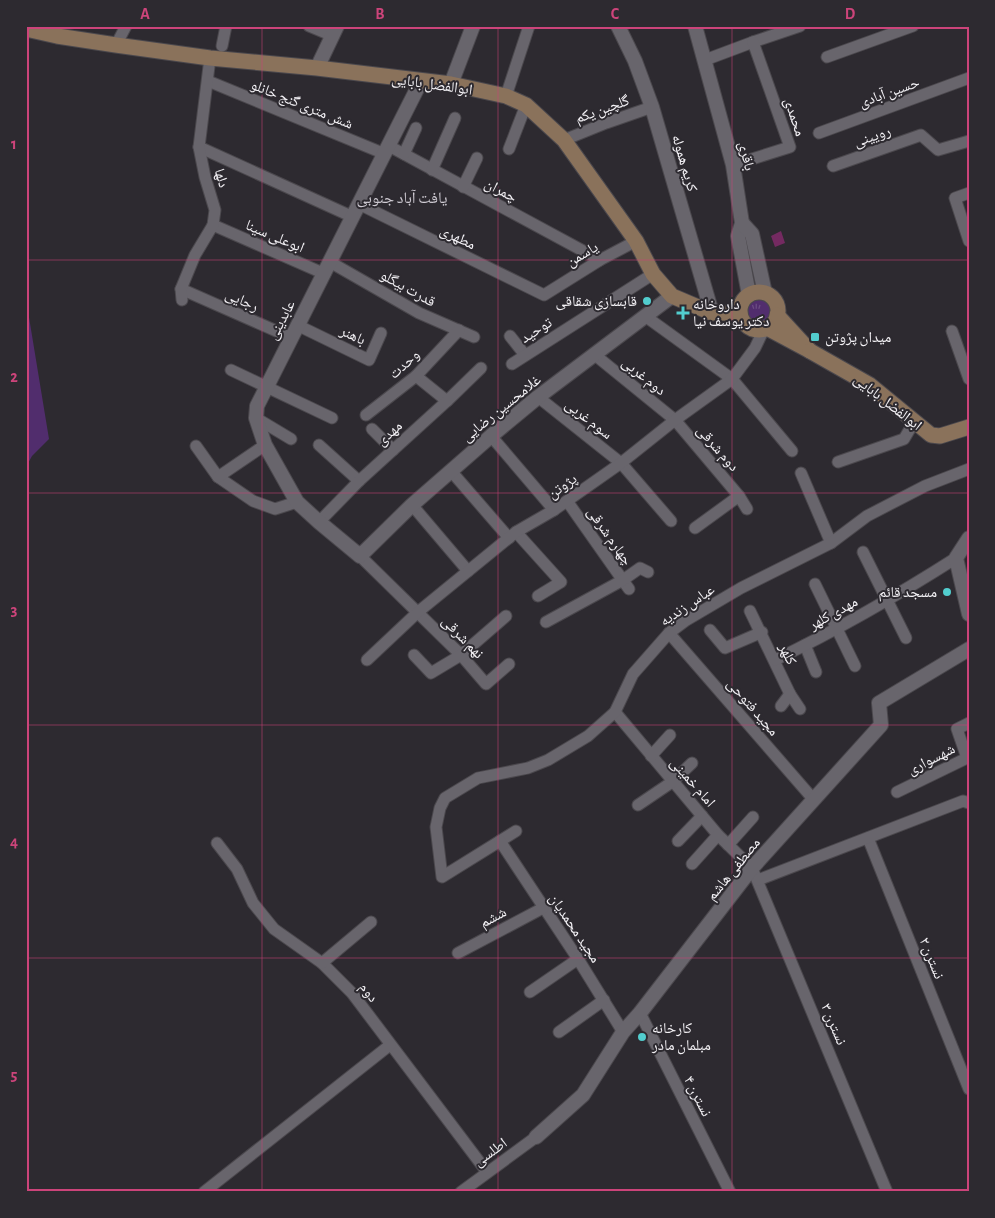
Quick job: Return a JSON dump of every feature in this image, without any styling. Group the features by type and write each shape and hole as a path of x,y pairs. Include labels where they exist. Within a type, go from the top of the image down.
{"main road":[{"name":"ابوالفضل بابایی","path":"26,29 116,46 451,84 506,96 526,105 564,140 636,242 653,274 672,296 712,313 740,313"},
{"path":"754,292 765,293 770,295 777,304 777,315 775,321 766,328 757,330 748,326 741,318 742,302 749,294 754,292"},
{"name":"ابوالفضل بابایی","path":"777,315 810,351"},
{"name":"ابوالفضل بابایی","path":"766,328 870,385 931,435 940,436 969,427"}],"street":[{"path":"116,46 126,26"},
{"path":"222,46 226,26"},
{"path":"309,26 335,31 317,68"},
{"path":"451,84 473,26"},
{"path":"506,96 529,26"},
{"name":"کریم هموله","path":"618,26 635,61 652,107 712,313"},
{"name":"باقری","path":"695,26 733,165 742,224 738,236 749,294"},
{"path":"705,60 800,26"},
{"path":"827,57 913,26"},
{"name":"محمدی","path":"733,165 790,146 753,42"},
{"name":"دلها","path":"210,58 199,147 205,177 215,210 213,225"},
{"name":"حسین آبادی","path":"819,133 969,78"},
{"name":"شش متری گنج خانلو","path":"208,81 387,150"},
{"name":"عابدینی","path":"256,418 257,406 266,386 387,150 420,81"},
{"path":"509,149 526,105"},
{"name":"گلچین یکم","path":"564,140 652,107"},
{"path":"432,170 455,118"},
{"path":"404,154 416,128"},
{"name":"رویینی","path":"833,166 921,135 938,150 969,140"},
{"path":"199,147 356,210"},
{"name":"چمران","path":"387,150 404,154 600,260"},
{"path":"463,187 477,158"},
{"path":"969,193 955,198 969,241"},
{"name":"مطهری","path":"356,210 544,295"},
{"path":"742,224 752,234 765,293"},
{"name":"ابوعلی سینا","path":"213,225 327,268"},
{"name":"رجایی","path":"213,225 195,255 181,294 294,331"},
{"name":"یاسمن","path":"544,295 600,260 636,242"},
{"name":"قدرت بیگلو","path":"327,268 419,313 474,337"},
{"name":"توحید","path":"512,364 653,274"},
{"name":"غلامحسین رضایی","path":"360,556 412,505 491,436 672,296"},
{"path":"645,316 732,379 792,451"},
{"name":"پژوتن","path":"367,660 418,612 512,535 554,510 622,463 675,420 732,379 756,348 766,328"},
{"name":"وحدت","path":"366,415 416,376 459,330"},
{"name":"باهنر","path":"294,331 369,360 381,333"},
{"path":"952,331 969,379"},
{"path":"510,336 525,355"},
{"name":"دوم غربی","path":"595,355 675,420"},
{"name":"مهدی","path":"319,522 359,481 481,368"},
{"path":"231,370 332,418"},
{"path":"416,376 447,401"},
{"name":"سوم غربی","path":"538,398 622,463 671,520"},
{"path":"256,418 292,439"},
{"path":"256,418 265,445 296,502 360,556"},
{"name":"دوم شرقی","path":"675,420 739,496 747,509"},
{"path":"838,462 904,439 914,422"},
{"path":"372,429 393,450"},
{"path":"491,436 554,510"},
{"path":"218,477 265,445"},
{"path":"320,445 359,481"},
{"path":"196,446 218,477 253,500 275,509 296,502"},
{"name":"عباس زندیه","path":"500,841 442,877 436,828 440,808 445,798 478,778 528,768 548,760 588,736 615,712 633,674 669,633 685,621 741,588 831,543 867,516 925,486 969,469"},
{"path":"451,471 512,535 561,582 538,596"},
{"path":"801,473 831,543"},
{"path":"695,528 739,496"},
{"name":"چهارم شرقی","path":"567,501 626,585"},
{"path":"412,505 468,571"},
{"path":"968,539 956,558 969,614"},
{"path":"862,552 906,638"},
{"name":"نهم شرقی","path":"360,556 461,655 486,684 510,664"},
{"name":"مهدی کلهر","path":"775,660 901,594 956,558"},
{"path":"546,622 626,585 640,568 648,572"},
{"path":"815,584 856,666"},
{"name":"کلهر","path":"750,611 762,632 790,694 800,709"},
{"path":"414,655 431,673 461,655 506,616"},
{"path":"710,630 725,648 762,632"},
{"name":"مجید فتوحی","path":"669,633 814,800"},
{"path":"806,645 816,672"},
{"name":"مصطفی هاشم","path":"536,1137 583,1095 623,1032 814,800 881,725 879,703 969,649"},
{"path":"781,706 790,694"},
{"name":"امام خمینی","path":"615,712 672,782 755,874"},
{"name":"شهسواری","path":"897,792 967,758 957,729 969,723"},
{"path":"651,756 670,735"},
{"path":"638,805 672,782 692,763"},
{"path":"755,874 868,838 963,801 969,802"},
{"path":"678,841 702,816"},
{"path":"728,845 753,817"},
{"path":"500,841 516,830"},
{"path":"692,864 718,835"},
{"name":"نسترن ۲","path":"868,838 969,1089"},
{"name":"مجید محمدیان","path":"500,841 578,959 623,1032"},
{"name":"دوم","path":"217,843 237,868 253,903 274,929 322,963 352,993 487,1172"},
{"name":"نسترن ۳","path":"755,874 887,1192"},
{"name":"ششم","path":"458,954 543,908"},
{"path":"322,963 371,922"},
{"path":"530,992 578,959"},
{"path":"559,1032 604,1000"},
{"name":"نسترن ۴","path":"640,1013 730,1192"},
{"path":"204,1192 390,1045"},
{"name":"اطلسی","path":"461,1192 536,1137"}],"green space":[{"path":"760,296 766,297 774,305 774,317 766,325 760,326 754,325 746,317 745,311 746,305 754,297"},
{"path":"26,299 49,439 32,456 26,467"}],"building":[{"path":"781,231 785,243 775,247 771,236"}],"place":[{"name":"قابسازی شقاقی","path":"647,301"},
{"name":"داروخانه دکتر یوسف نیا","path":"683,313"},
{"name":"میدان پژوتن","path":"815,337"},
{"name":"مسجد قائم","path":"947,592"},
{"name":"کارخانه مبلمان مادر","path":"642,1037"}],"district":[{"name":"یافت آباد جنوبی","path":"402,197"}]}
